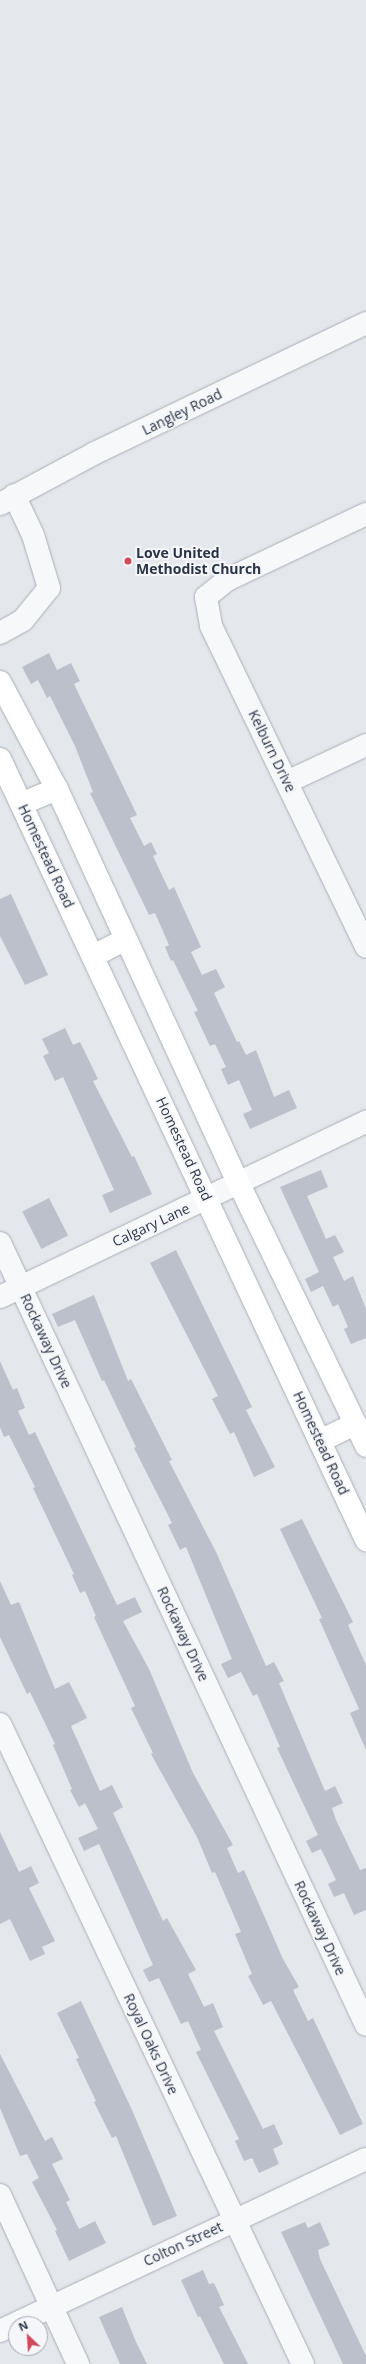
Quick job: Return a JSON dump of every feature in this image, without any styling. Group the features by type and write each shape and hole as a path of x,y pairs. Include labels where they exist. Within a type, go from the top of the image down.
{"main road":[{"path":"0,682 56,789 239,1184 366,1446"},
{"name":"Homestead Road","path":"1,763 93,956 366,1540"},
{"path":"21,804 56,789"},
{"path":"93,956 126,939"},
{"path":"320,1441 355,1424"}],"street":[{"name":"Langley Road","path":"7,500 366,323"},
{"path":"0,633 23,620 49,588 33,535 7,500"},
{"name":"Kelburn Drive","path":"366,514 227,580 206,597 211,626 366,947"},
{"path":"287,782 366,745"},
{"name":"Calgary Lane","path":"0,1297 366,1122"},
{"name":"Rockaway Drive","path":"0,1243 366,2025"},
{"name":"Royal Oaks Drive","path":"0,1724 303,2364"},
{"name":"Colton Street","path":"0,2330 366,2159"},
{"path":"0,2195 78,2364"}],"building":[{"path":"49,653 57,670 71,663 80,681 74,684 137,815 130,818 144,846 151,842 157,854 153,856 169,890 174,887 201,947 191,952 202,975 216,969 225,987 214,993 237,1042 239,1041 246,1055 256,1050 274,1097 289,1090 297,1108 250,1129 243,1114 252,1110 239,1080 228,1085 221,1069 226,1067 215,1044 210,1046 194,1012 198,1011 173,960 171,961 165,947 169,945 155,913 149,915 90,793 93,792 75,746 50,696 47,698 38,680 31,684 22,667"},
{"path":"11,894 48,975 25,985 0,936 0,899"},
{"path":"65,1028 73,1045 80,1042 98,1079 93,1081 132,1157 134,1156 152,1194 110,1213 102,1195 114,1190 63,1077 55,1081 43,1056 49,1053 42,1039"},
{"path":"321,1170 328,1187 307,1196 326,1239 335,1235 344,1252 333,1257 344,1281 353,1276 366,1309 366,1338 351,1344 344,1329 348,1327 338,1304 333,1307 323,1286 311,1292 305,1279 319,1272 280,1187"},
{"path":"49,1198 68,1235 41,1249 22,1212"},
{"path":"176,1250 252,1407 246,1410 275,1467 254,1477 234,1432 230,1434 212,1399 218,1396 150,1263"},
{"path":"94,1295 128,1381 131,1379 172,1460 169,1461 216,1552 266,1666 274,1662 284,1681 279,1683 325,1791 335,1786 343,1803 332,1808 336,1820 360,1870 366,1868 366,1910 354,1915 344,1893 334,1897 328,1884 336,1880 321,1849 312,1853 306,1841 318,1835 277,1748 280,1747 257,1694 253,1696 241,1672 228,1678 221,1664 232,1659 186,1547 180,1550 168,1525 172,1523 134,1448 136,1447 104,1380 102,1381 75,1320 58,1327 52,1314"},
{"path":"0,1361 13,1390 17,1388 25,1408 18,1411 29,1435 35,1432 117,1605 135,1597 142,1612 123,1621 149,1669 193,1773 233,1845 227,1848 238,1873 244,1870 283,1959 299,1987 293,1990 308,2021 313,2018 363,2124 340,2135 271,2001 263,2005 248,1976 252,1974 235,1934 241,1932 215,1872 212,1873 197,1837 151,1754 153,1753 131,1708 135,1706 94,1617 96,1616 85,1591 80,1593 72,1575 74,1574 33,1488 35,1487 9,1435 4,1437 0,1427"},
{"path":"302,1519 353,1622 348,1625 366,1665 366,1750 350,1713 359,1709 319,1619 322,1618 280,1529"},
{"path":"0,1581 11,1605 19,1602 55,1689 69,1682 87,1718 71,1726 100,1791 112,1785 123,1807 113,1813 163,1921 167,1918 196,1970 188,1974 204,2007 213,2003 223,2027 214,2031 263,2129 274,2124 283,2144 273,2149 279,2164 259,2173 252,2158 244,2161 235,2141 239,2139 196,2052 201,2050 188,2021 181,2024 159,1978 149,1982 143,1970 153,1965 99,1844 84,1851 78,1838 98,1829 85,1803 79,1807 70,1790 72,1789 53,1745 55,1744 30,1692 27,1694 0,1637"},
{"path":"0,1832 19,1872 31,1866 39,1883 29,1888 55,1941 42,1947 45,1954 30,1961 10,1919 0,1924"},
{"path":"81,2001 132,2110 177,2216 153,2226 116,2136 112,2138 94,2102 96,2101 76,2059 79,2058 57,2013"},
{"path":"0,2054 45,2141 52,2137 63,2159 52,2164 70,2200 66,2202 79,2229 95,2221 106,2243 69,2261 55,2231 57,2230 32,2182 39,2178 27,2154 20,2156 0,2108"},
{"path":"305,2222 308,2228 320,2222 330,2245 318,2250 320,2259 366,2356 366,2364 343,2364 281,2232"},
{"path":"203,2270 209,2284 214,2283 224,2305 219,2307 248,2364 224,2364 200,2316 198,2317 181,2280"},
{"path":"122,2307 136,2342 147,2364 120,2364 99,2317"}],"place":[{"name":"Love United Methodist Church","path":"128,561"}]}
